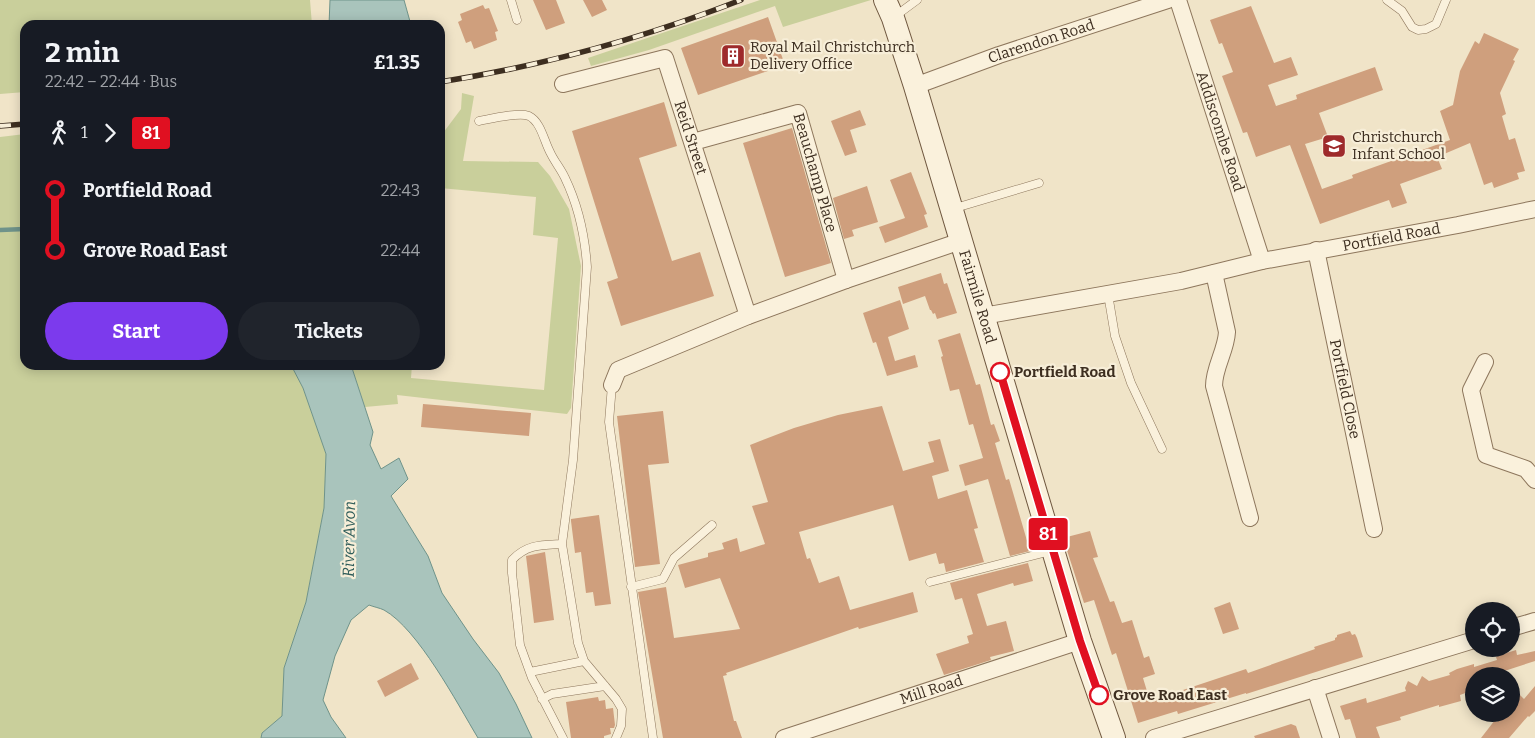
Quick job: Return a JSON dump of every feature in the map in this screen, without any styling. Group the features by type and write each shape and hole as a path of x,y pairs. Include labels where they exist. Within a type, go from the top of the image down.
{"main road":[{"name":"Fairmile Road","path":"889,9 915,86 1080,641 1114,738"}],"street":[{"name":"Clarendon Road","path":"915,86 999,55 1168,0"},
{"name":"Addiscombe Road","path":"1178,0 1262,261"},
{"name":"Reid Street","path":"563,84 665,58 748,316"},
{"name":"Beauchamp Place","path":"693,142 738,126 798,113 846,280"},
{"name":"Portfield Road","path":"983,316 1108,294 1316,250 1458,225 1535,209"},
{"path":"612,385 618,370 748,316 961,241"},
{"name":"Portfield Close","path":"1316,250 1374,529"},
{"path":"1214,273 1227,332 1226,341 1214,375 1214,386 1250,518"},
{"path":"1485,362 1471,390 1486,455 1526,469 1535,480"},
{"path":"1520,625 1535,621"},
{"name":"Mill Road","path":"784,738 1080,641"},
{"path":"1154,738 1465,643"},
{"path":"1315,688 1332,738"}],"lane":[{"path":"511,0 517,20"},
{"path":"889,9 917,0"},
{"path":"1387,0 1402,11 1412,27 1418,30 1426,29 1436,24 1446,0"},
{"path":"479,121 518,115 529,116 538,125 550,153 565,178 581,217 587,268 573,460 562,544 578,642 584,661 616,699 622,709 621,726 616,738"},
{"path":"951,209 1039,183"},
{"path":"1108,294 1114,336 1131,383 1162,449"},
{"path":"612,385 609,422 653,738"},
{"path":"631,587 663,579 674,558 712,525"},
{"path":"562,544 537,545 520,551 512,560 512,573 520,645 542,699 563,738"},
{"path":"930,582 1053,551"},
{"path":"530,672 584,661"},
{"path":"542,699 552,694 605,686"}],"green space":[{"path":"0,0 310,0 312,20 20,20 20,92 0,94"},
{"path":"760,0 871,0 783,27 775,6 649,50 591,66 588,58"},
{"path":"462,93 474,96 463,161 538,162 550,176 569,209 581,266 571,408 567,414 397,395 398,404 365,407 353,370 412,370 411,378 544,390 558,238 533,235 536,197 445,188 445,130 461,109"},
{"path":"20,135 20,370 294,370 303,388 326,454 324,508 306,602 284,668 282,716 262,733 261,738 0,738 0,137"}],"water":[{"path":"330,0 404,0 410,20 329,20"},
{"name":"River Avon","path":"294,370 353,370 373,432 370,445 381,469 399,458 408,479 391,496 428,556 442,593 499,673 532,738 478,738 436,668 410,633 384,610 369,605 351,620 335,656 323,700 331,717 346,738 261,738 262,733 282,716 284,668 306,602 324,508 326,454 303,388"}],"building":[{"path":"533,0 556,0 565,23 546,30"},
{"path":"583,0 602,0 607,10 592,17"},
{"path":"483,5 485,9 489,8 498,31 495,32 497,40 474,49 471,41 466,43 458,22 462,20 460,14"},
{"path":"1251,6 1274,63 1291,57 1298,75 1268,85 1276,106 1297,99 1296,95 1375,67 1383,90 1319,113 1328,137 1305,144 1322,189 1353,178 1352,175 1450,140 1440,111 1453,105 1460,71 1475,41 1479,44 1484,33 1519,49 1500,93 1506,114 1502,116 1509,140 1515,138 1525,171 1517,173 1519,179 1494,188 1492,182 1484,185 1470,143 1437,157 1442,169 1400,184 1407,203 1392,208 1389,200 1320,224 1290,145 1256,157 1247,132 1243,133 1222,76 1233,72 1222,43 1219,44 1210,20"},
{"name":"Royal Mail Christchurch Delivery Office","path":"768,17 785,65 698,95 681,48"},
{"path":"664,102 677,146 639,158 672,261 700,252 714,296 621,326 607,282 618,278 572,131"},
{"path":"860,110 866,125 850,130 857,152 845,156 831,121"},
{"path":"792,128 831,263 785,277 743,143"},
{"path":"911,172 927,214 924,215 928,227 885,243 879,227 905,218 890,180"},
{"path":"867,186 878,222 852,230 854,236 844,239 833,198"},
{"path":"941,273 944,284 947,283 957,313 937,319 935,313 933,314 930,310 925,296 903,304 898,287"},
{"path":"900,300 909,329 888,337 895,361 915,355 918,367 887,376 876,342 873,343 863,313"},
{"path":"960,333 976,385 980,384 991,425 994,424 1000,441 995,443 1006,480 1009,479 1030,551 1010,556 988,479 965,486 959,465 983,458 973,424 969,425 959,389 950,391 938,340"},
{"path":"423,404 531,413 529,436 421,427"},
{"path":"882,406 903,471 934,462 928,442 940,439 949,471 932,476 938,499 967,490 978,528 974,529 984,562 946,572 944,563 939,564 936,553 909,561 893,505 799,532 807,559 810,558 819,583 839,576 850,610 913,592 918,612 859,629 858,627 726,673 727,675 723,676 734,721 736,721 742,738 663,738 638,592 666,587 674,638 740,629 720,578 685,588 678,565 708,557 708,553 724,549 722,543 737,538 740,552 765,544 752,506 768,502 750,445 794,428 838,415"},
{"path":"663,411 669,463 648,465 660,564 635,567 617,416"},
{"path":"599,515 611,604 595,606 593,592 586,593 581,552 575,553 571,519"},
{"path":"1090,531 1098,557 1093,558 1110,602 1114,601 1122,623 1132,620 1144,658 1149,656 1155,674 1143,678 1150,701 1246,669 1248,673 1315,649 1314,647 1335,640 1337,635 1350,631 1357,638 1363,657 1178,714 1177,711 1138,723 1116,653 1112,655 1094,600 1084,603 1063,538"},
{"path":"545,552 554,620 534,623 526,556"},
{"path":"1028,563 1033,581 1014,586 1013,583 977,594 987,626 1006,621 1014,651 990,657 991,660 944,675 936,654 969,643 967,636 973,634 962,598 955,600 950,583"},
{"path":"1230,602 1239,629 1223,634 1214,608"},
{"path":"1535,651 1535,661 1517,667 1474,667 1497,660 1496,657 1520,657 1520,654"},
{"path":"411,663 419,679 385,697 377,681"},
{"path":"1474,664 1474,667 1465,667 1465,693 1460,695 1461,701 1439,707 1439,705 1400,717 1401,720 1376,727 1380,738 1356,738 1350,719 1345,720 1340,706 1366,698 1367,703 1406,691 1405,688 1408,681 1417,686 1422,676 1429,681 1450,675 1449,673 1457,669"},
{"path":"1535,686 1535,711 1528,716 1509,738 1481,738 1493,722 1520,722 1520,695 1524,699"},
{"path":"598,697 599,701 605,700 606,709 613,708 615,725 614,728 610,728 611,734 604,736 604,738 571,738 566,702"},
{"path":"1291,724 1296,726 1300,738 1255,738 1254,736"}],"waterway":[{"path":"0,230 20,229"}],"railway":[{"path":"445,81 516,68 592,49 667,27 741,0"},
{"path":"0,126 20,124"}],"bus line":[{"name":"81","path":"1000,372 1080,641 1099,695"}],"place":[{"name":"Royal Mail Christchurch Delivery Office","path":"733,56"},
{"name":"Christchurch Infant School","path":"1334,146"},
{"name":"Portfield Road","path":"1000,372"},
{"name":"Grove Road East","path":"1099,695"}]}
